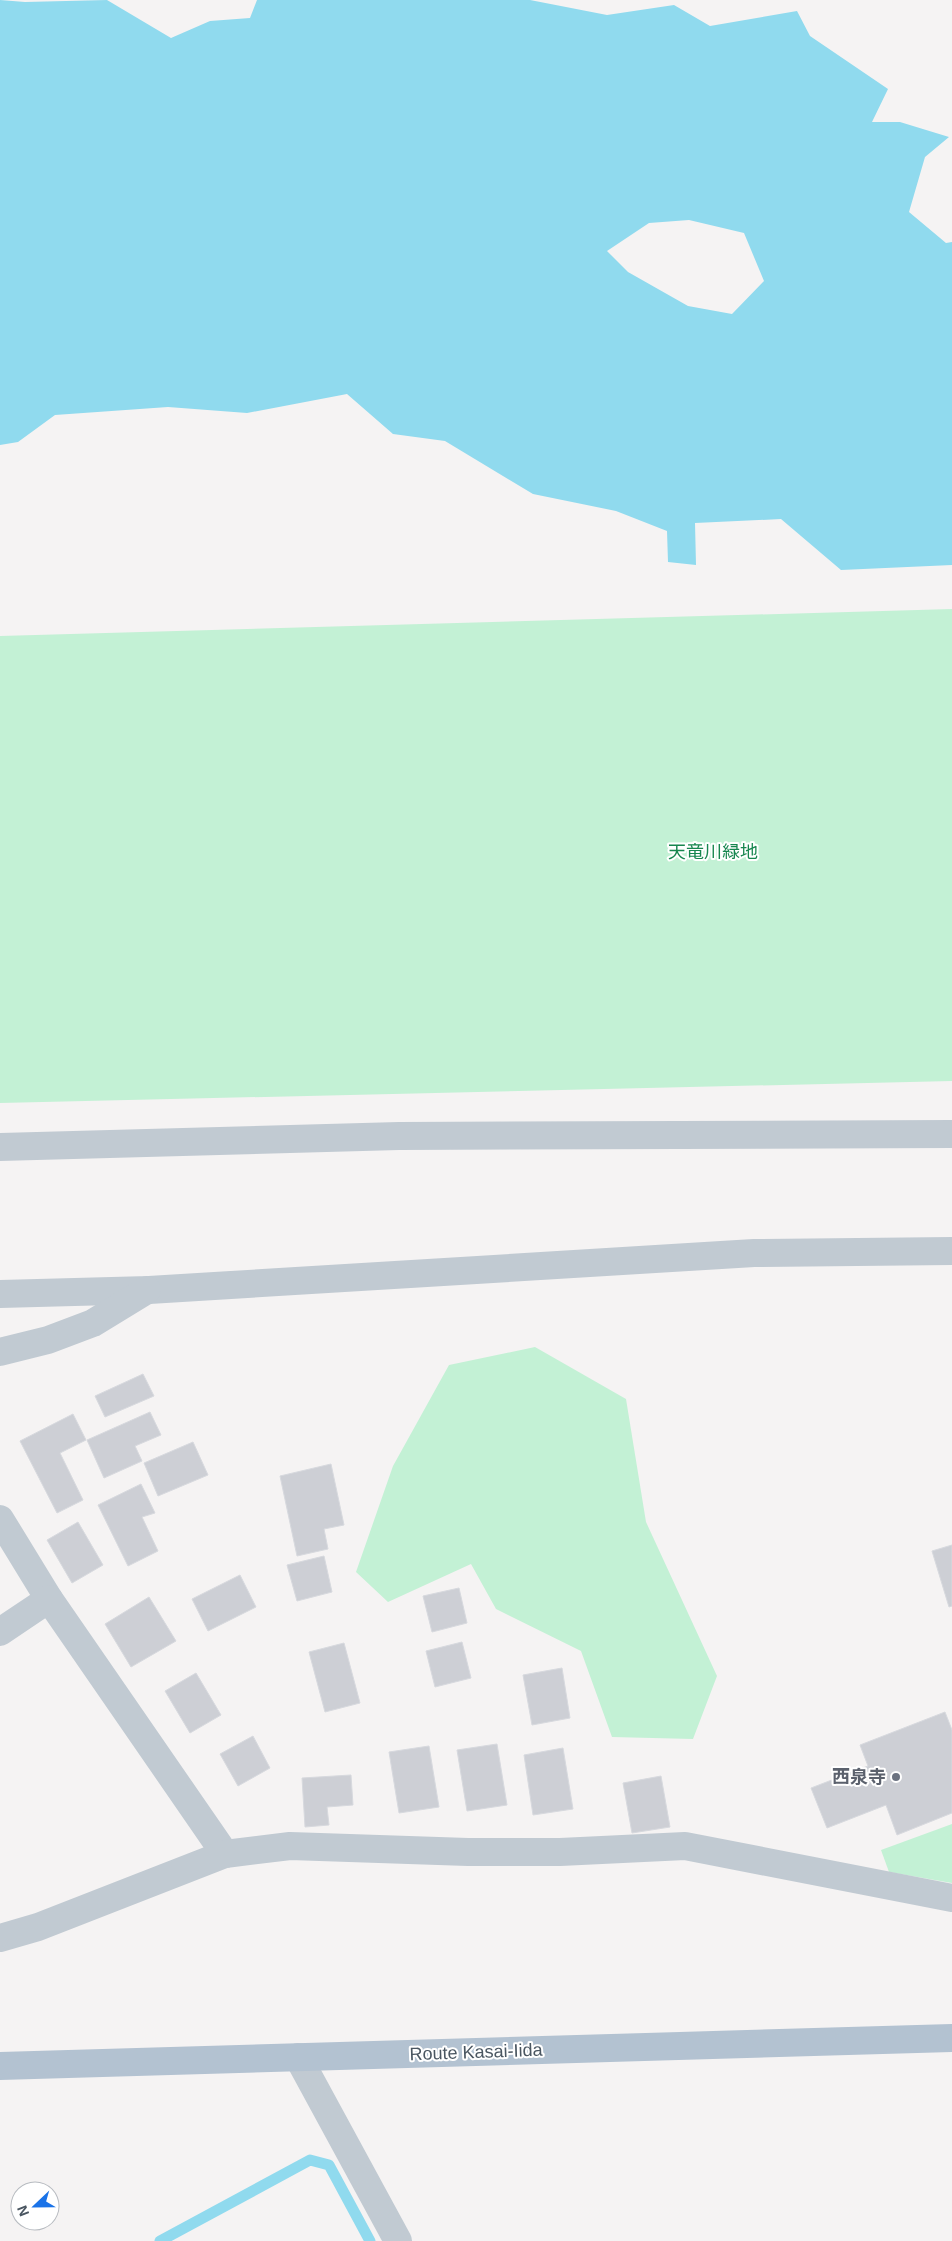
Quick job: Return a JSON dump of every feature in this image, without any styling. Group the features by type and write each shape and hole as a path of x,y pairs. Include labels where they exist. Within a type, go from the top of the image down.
{"main road":[{"name":"Route Kasai-Iida","path":"0,2066 952,2038"}],"street":[{"path":"0,1147 399,1136 952,1134"},
{"path":"0,1294 149,1290 754,1253 952,1251"},
{"path":"0,1352 48,1340 94,1323 149,1290"},
{"path":"0,1519 49,1599 225,1854"},
{"path":"0,1632 49,1599"},
{"path":"0,1938 38,1927 225,1854 290,1846 468,1852 560,1852 685,1846 952,1898"},
{"path":"298,2057 398,2241"}],"green space":[{"name":"天竜川緑地","path":"952,609 952,1081 0,1103 0,636"},
{"path":"535,1347 626,1399 646,1522 717,1676 693,1739 612,1737 581,1651 496,1609 471,1564 388,1602 356,1572 393,1466 449,1365"},
{"path":"952,1824 952,1883 889,1872 881,1850"}],"water":[{"path":"0,0 25,2 107,0 171,38 210,21 250,18 257,0 530,0 607,15 674,5 710,26 797,11 810,36 888,89 872,122 900,122 949,137 925,157 909,212 946,243 952,242 952,565 841,570 781,519 695,523 696,565 668,562 667,531 616,511 533,494 445,441 393,434 347,394 247,413 168,407 55,415 18,442 0,445","holes":["689,220 744,233 764,281 732,314 688,306 628,272 607,251 649,223"]}],"building":[{"path":"143,1374 154,1396 105,1417 95,1396"},
{"path":"150,1412 161,1435 135,1446 142,1461 104,1478 87,1440"},
{"path":"73,1414 86,1440 60,1453 83,1500 57,1513 20,1441"},
{"path":"193,1442 208,1475 158,1496 144,1463"},
{"path":"331,1464 344,1525 324,1529 328,1549 297,1556 280,1476"},
{"path":"141,1484 155,1513 142,1517 158,1551 128,1566 98,1505"},
{"path":"78,1522 103,1565 72,1583 47,1540"},
{"path":"952,1545 952,1606 949,1607 932,1551"},
{"path":"324,1556 332,1592 297,1601 287,1565"},
{"path":"240,1575 256,1607 208,1631 192,1599"},
{"path":"459,1588 467,1623 432,1632 423,1596"},
{"path":"149,1597 176,1641 131,1667 105,1624"},
{"path":"462,1642 471,1678 435,1687 426,1651"},
{"path":"344,1643 360,1703 325,1712 309,1652"},
{"path":"562,1668 570,1718 532,1725 523,1675"},
{"path":"196,1673 221,1715 190,1733 165,1691"},
{"name":"西泉寺","path":"945,1712 952,1730 952,1813 897,1835 886,1805 827,1828 811,1788 868,1766 860,1745"},
{"path":"253,1736 270,1768 238,1786 220,1754"},
{"path":"497,1744 507,1805 467,1811 457,1750"},
{"path":"429,1746 439,1807 399,1813 389,1752"},
{"path":"563,1748 573,1809 533,1815 524,1755"},
{"path":"351,1775 353,1805 327,1807 329,1825 305,1827 302,1778"},
{"path":"661,1776 670,1827 632,1833 623,1783"}],"waterway":[{"path":"160,2241 310,2160 329,2165 370,2241"}],"place":[{"name":"西泉寺","path":"896,1777"}]}
